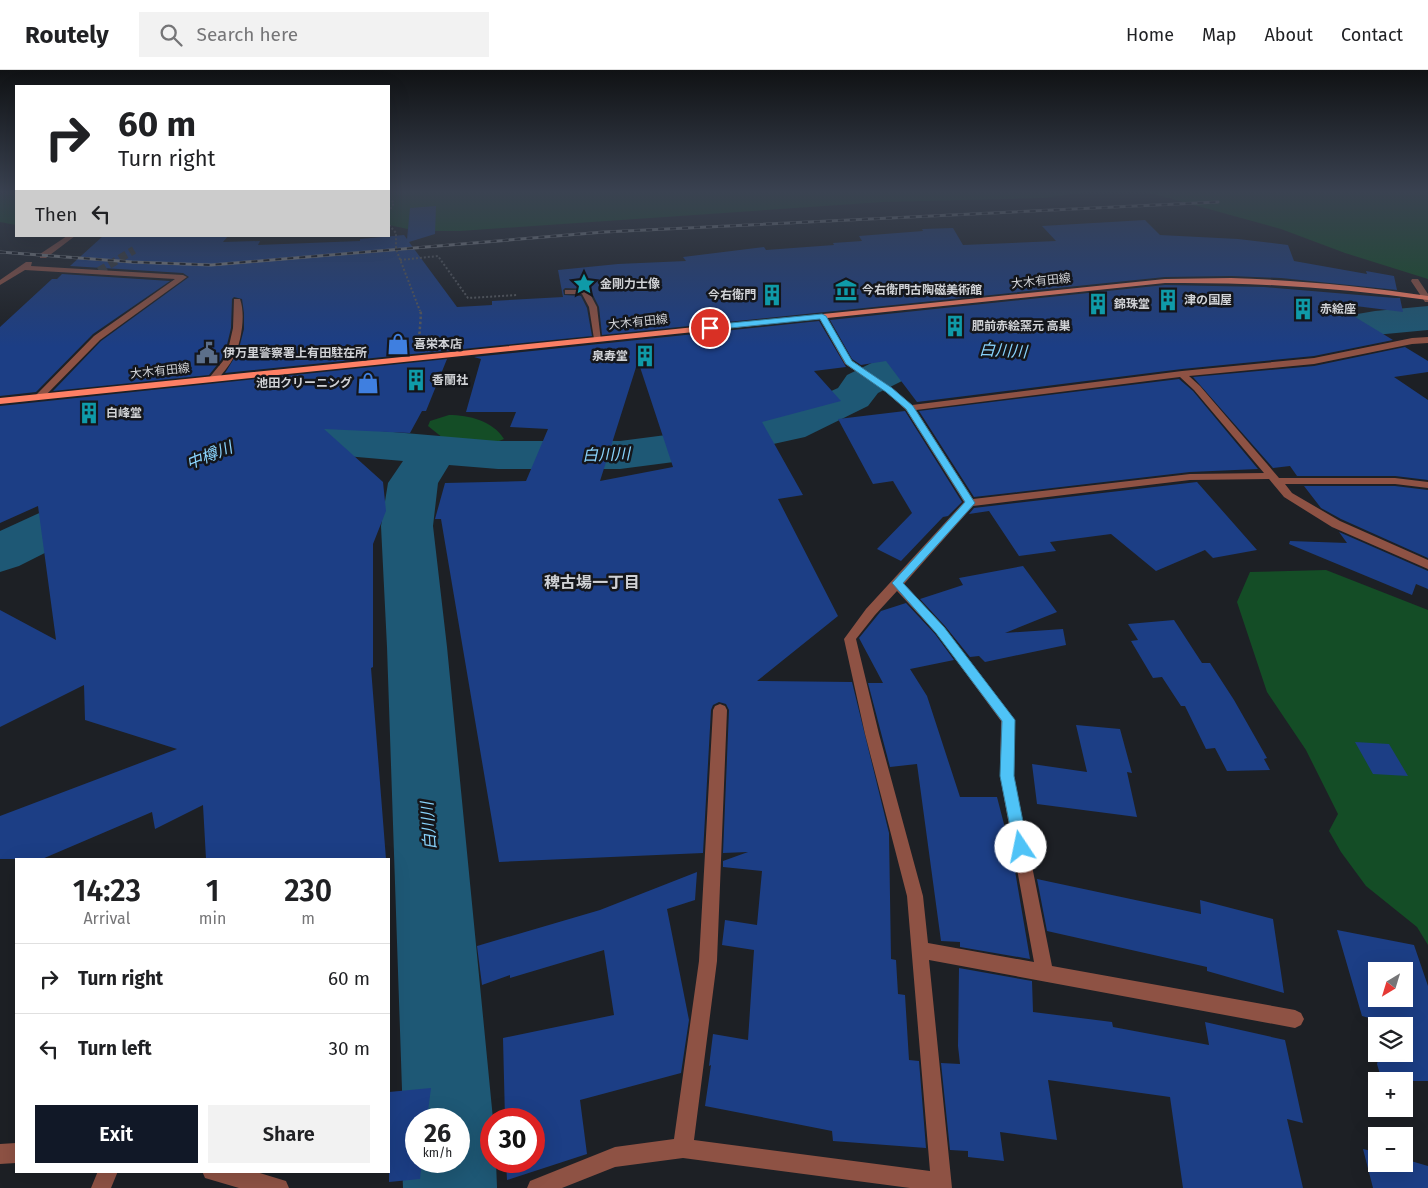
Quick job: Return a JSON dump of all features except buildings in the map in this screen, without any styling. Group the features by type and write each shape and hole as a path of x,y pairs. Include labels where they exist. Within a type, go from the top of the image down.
{"main road":[{"name":"大木有田線","path":"0,401 1165,281 1209,279 1288,282 1428,298"}],"street":[{"path":"44,256 62,243"},
{"path":"0,283 4,278 32,262"},
{"path":"24,268 183,277 97,338 40,396"},
{"path":"1416,281 1428,298"},
{"path":"568,292 585,292 593,307 598,339"},
{"path":"214,378 230,356 236,337 239,310 237,302"},
{"path":"822,316 848,362 889,390 910,408 970,503"},
{"path":"910,408 1182,374 1314,361 1402,343 1428,340"},
{"path":"1182,374 1197,388 1288,495 1336,524 1428,565"},
{"path":"537,1188 615,1157 682,1148 942,1185 915,896 872,734 850,639 863,618 970,503 1190,477 1395,481 1428,485"},
{"path":"897,583 940,630 1008,720 1007,776 1045,973"},
{"path":"682,1148 708,961 720,710"},
{"path":"920,950 1295,1019"},
{"path":"0,1154 15,1154"},
{"path":"101,1188 107,1173"},
{"path":"220,1173 279,1188"}],"path":[{"path":"396,243 396,249 421,314 417,358"},
{"path":"400,260 438,256 468,298 518,295"}],"green space":[{"path":"1319,243 1428,243 1428,279"},
{"path":"449,415 464,416 487,423 504,439 494,443 443,438 428,426 430,421"},
{"path":"1326,570 1428,610 1428,945 1417,927 1366,886 1341,852 1329,831 1338,814 1306,750 1267,692 1237,602 1250,572"}],"waterway":[{"name":"白川川","path":"1287,338 1375,323 1428,318"},
{"name":"白川川","path":"436,450 498,455 620,455 720,442 789,427 853,397 862,384 909,361 941,351 969,349"},
{"name":"中樽川","path":"255,441 323,440 436,450"},
{"name":"白川川","path":"436,450 413,483 407,526 417,647 447,1108"},
{"name":"中樽川","path":"0,553 114,498"},
{"name":"白川川","path":"449,1173 450,1188"}],"tunnel":[{"path":"99,271 134,250"}],"railway":[{"path":"0,252 132,262 211,265 471,243"}],"place":[{"name":"金剛力士像","path":"584,284"},
{"name":"今右衛門古陶磁美術館","path":"846,290"},
{"name":"今右衛門","path":"772,295"},
{"name":"津の国屋","path":"1168,300"},
{"name":"錦珠堂","path":"1098,304"},
{"name":"赤絵座","path":"1303,309"},
{"name":"肥前赤絵窯元 高巣","path":"955,326"},
{"name":"喜栄本店","path":"398,344"},
{"name":"伊万里警察署上有田駐在所","path":"207,353"},
{"name":"泉寿堂","path":"645,356"},
{"name":"香蘭社","path":"416,380"},
{"name":"池田クリーニング","path":"368,383"},
{"name":"白峰堂","path":"89,413"}],"district":[{"name":"稗古場一丁目","path":"592,582"}],"route":[{"path":"710,328 822,316 848,362 889,390 910,408 919,419 970,503 953,519 897,583 940,630 1008,720 1007,776 1021,847"}]}
